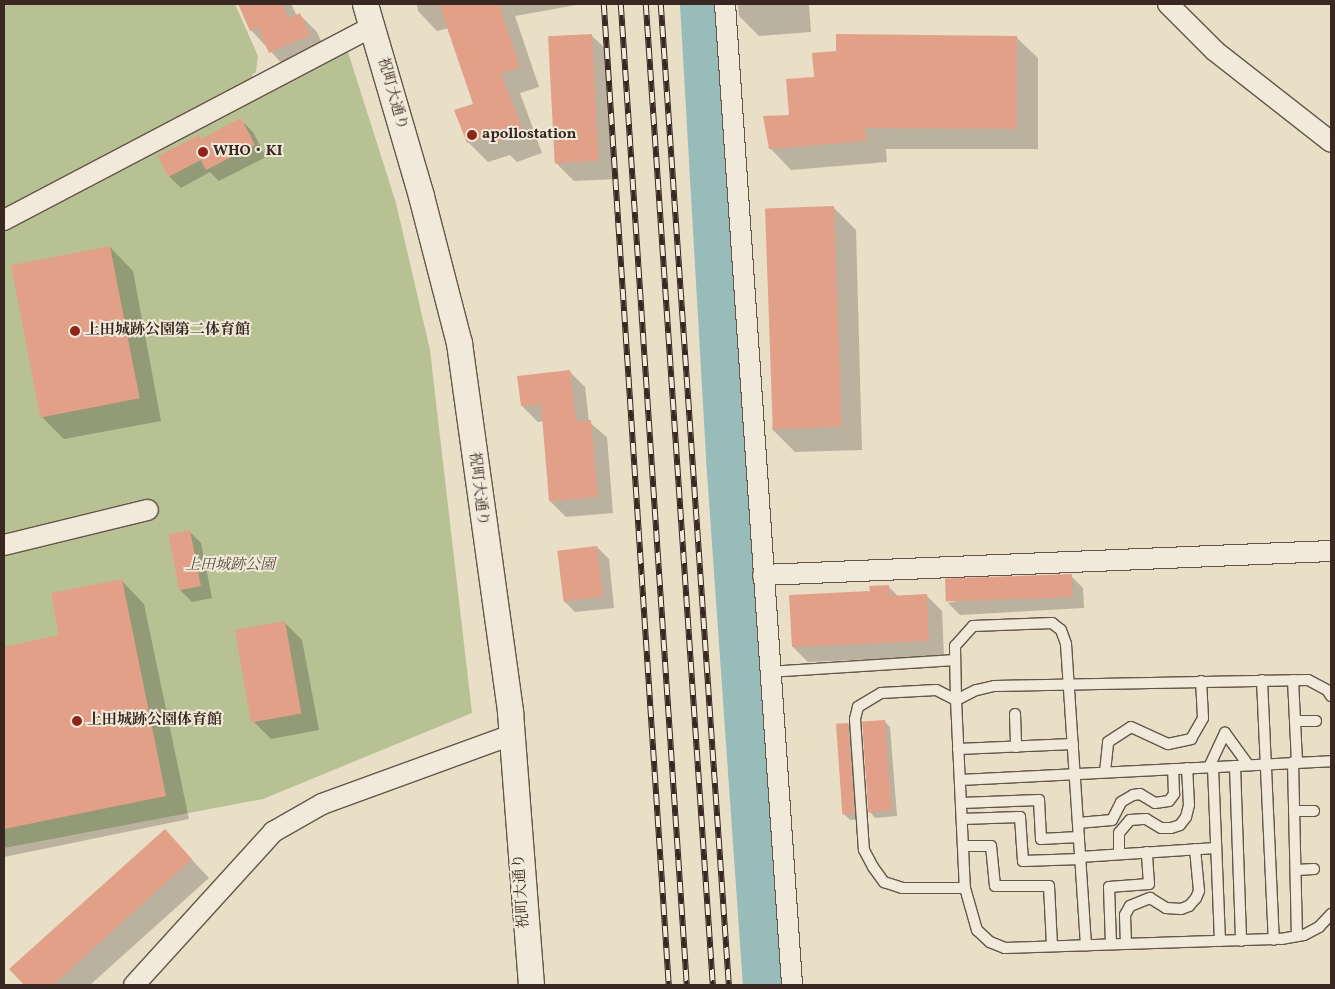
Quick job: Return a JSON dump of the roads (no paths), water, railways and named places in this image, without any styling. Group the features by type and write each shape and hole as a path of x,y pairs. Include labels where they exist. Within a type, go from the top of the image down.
{"street":[{"path":"725,4 762,575 792,985"},
{"path":"1168,4 1215,51 1331,142"},
{"path":"4,220 369,15"},
{"name":"祝町大通り","path":"369,15 459,343 512,735 531,985"},
{"path":"4,545 148,510"},
{"path":"762,575 1331,551"},
{"path":"134,985 273,832 322,804 512,735"}],"lane":[{"path":"1086,945 1066,644 1061,630 1052,623 973,626 960,638 955,660 964,888 977,930 990,942 1005,948 1274,940 1297,936 1319,927 1331,914"},
{"path":"769,672 955,660"},
{"path":"956,700 976,690 994,686 1262,680 1308,680 1326,690 1331,696"},
{"path":"1262,680 1274,940"},
{"path":"1293,680 1297,936"},
{"path":"1105,772 1108,742 1131,727 1168,744 1191,739 1203,718 1201,682"},
{"path":"956,700 936,690 881,693 858,707 855,719 864,850 873,867 884,882 902,888 964,888"},
{"path":"1014,714 1016,747"},
{"path":"1295,722 1316,721"},
{"path":"1220,942 1211,767 1225,733 1248,765"},
{"path":"958,750 1073,744"},
{"path":"960,780 1331,761"},
{"path":"1235,766 1241,941"},
{"path":"1119,854 1119,833 1130,820 1146,819 1161,828 1171,828 1180,825 1186,817 1189,805 1187,768"},
{"path":"1078,823 1112,820 1121,802 1133,795 1140,794 1155,803 1169,801 1174,794 1173,769"},
{"path":"961,803 1039,800 1040,839 1079,838"},
{"path":"1294,811 1314,811"},
{"path":"962,819 1020,818 1023,861 1216,848"},
{"path":"963,846 990,846 995,886 1049,886 1052,946"},
{"path":"1126,944 1125,915 1130,906 1150,898 1166,908 1181,910 1189,906 1196,898 1199,890 1195,849"},
{"path":"1111,944 1110,887 1149,884 1147,852"},
{"path":"1296,870 1314,869"}],"waterway":[{"path":"702,4 728,457 765,985"}],"railway":[{"path":"604,4 669,985"},
{"path":"621,4 687,985"},
{"path":"646,4 713,985"},
{"path":"661,4 729,985"}],"place":[{"name":"apollostation","path":"472,135"},
{"name":"WHO・KI","path":"203,152"},
{"name":"上田城跡公園第二体育館","path":"75,331"},
{"name":"上田城跡公園体育館","path":"77,721"}],"park label":[{"name":"上田城跡公園","path":"230,566"}]}
